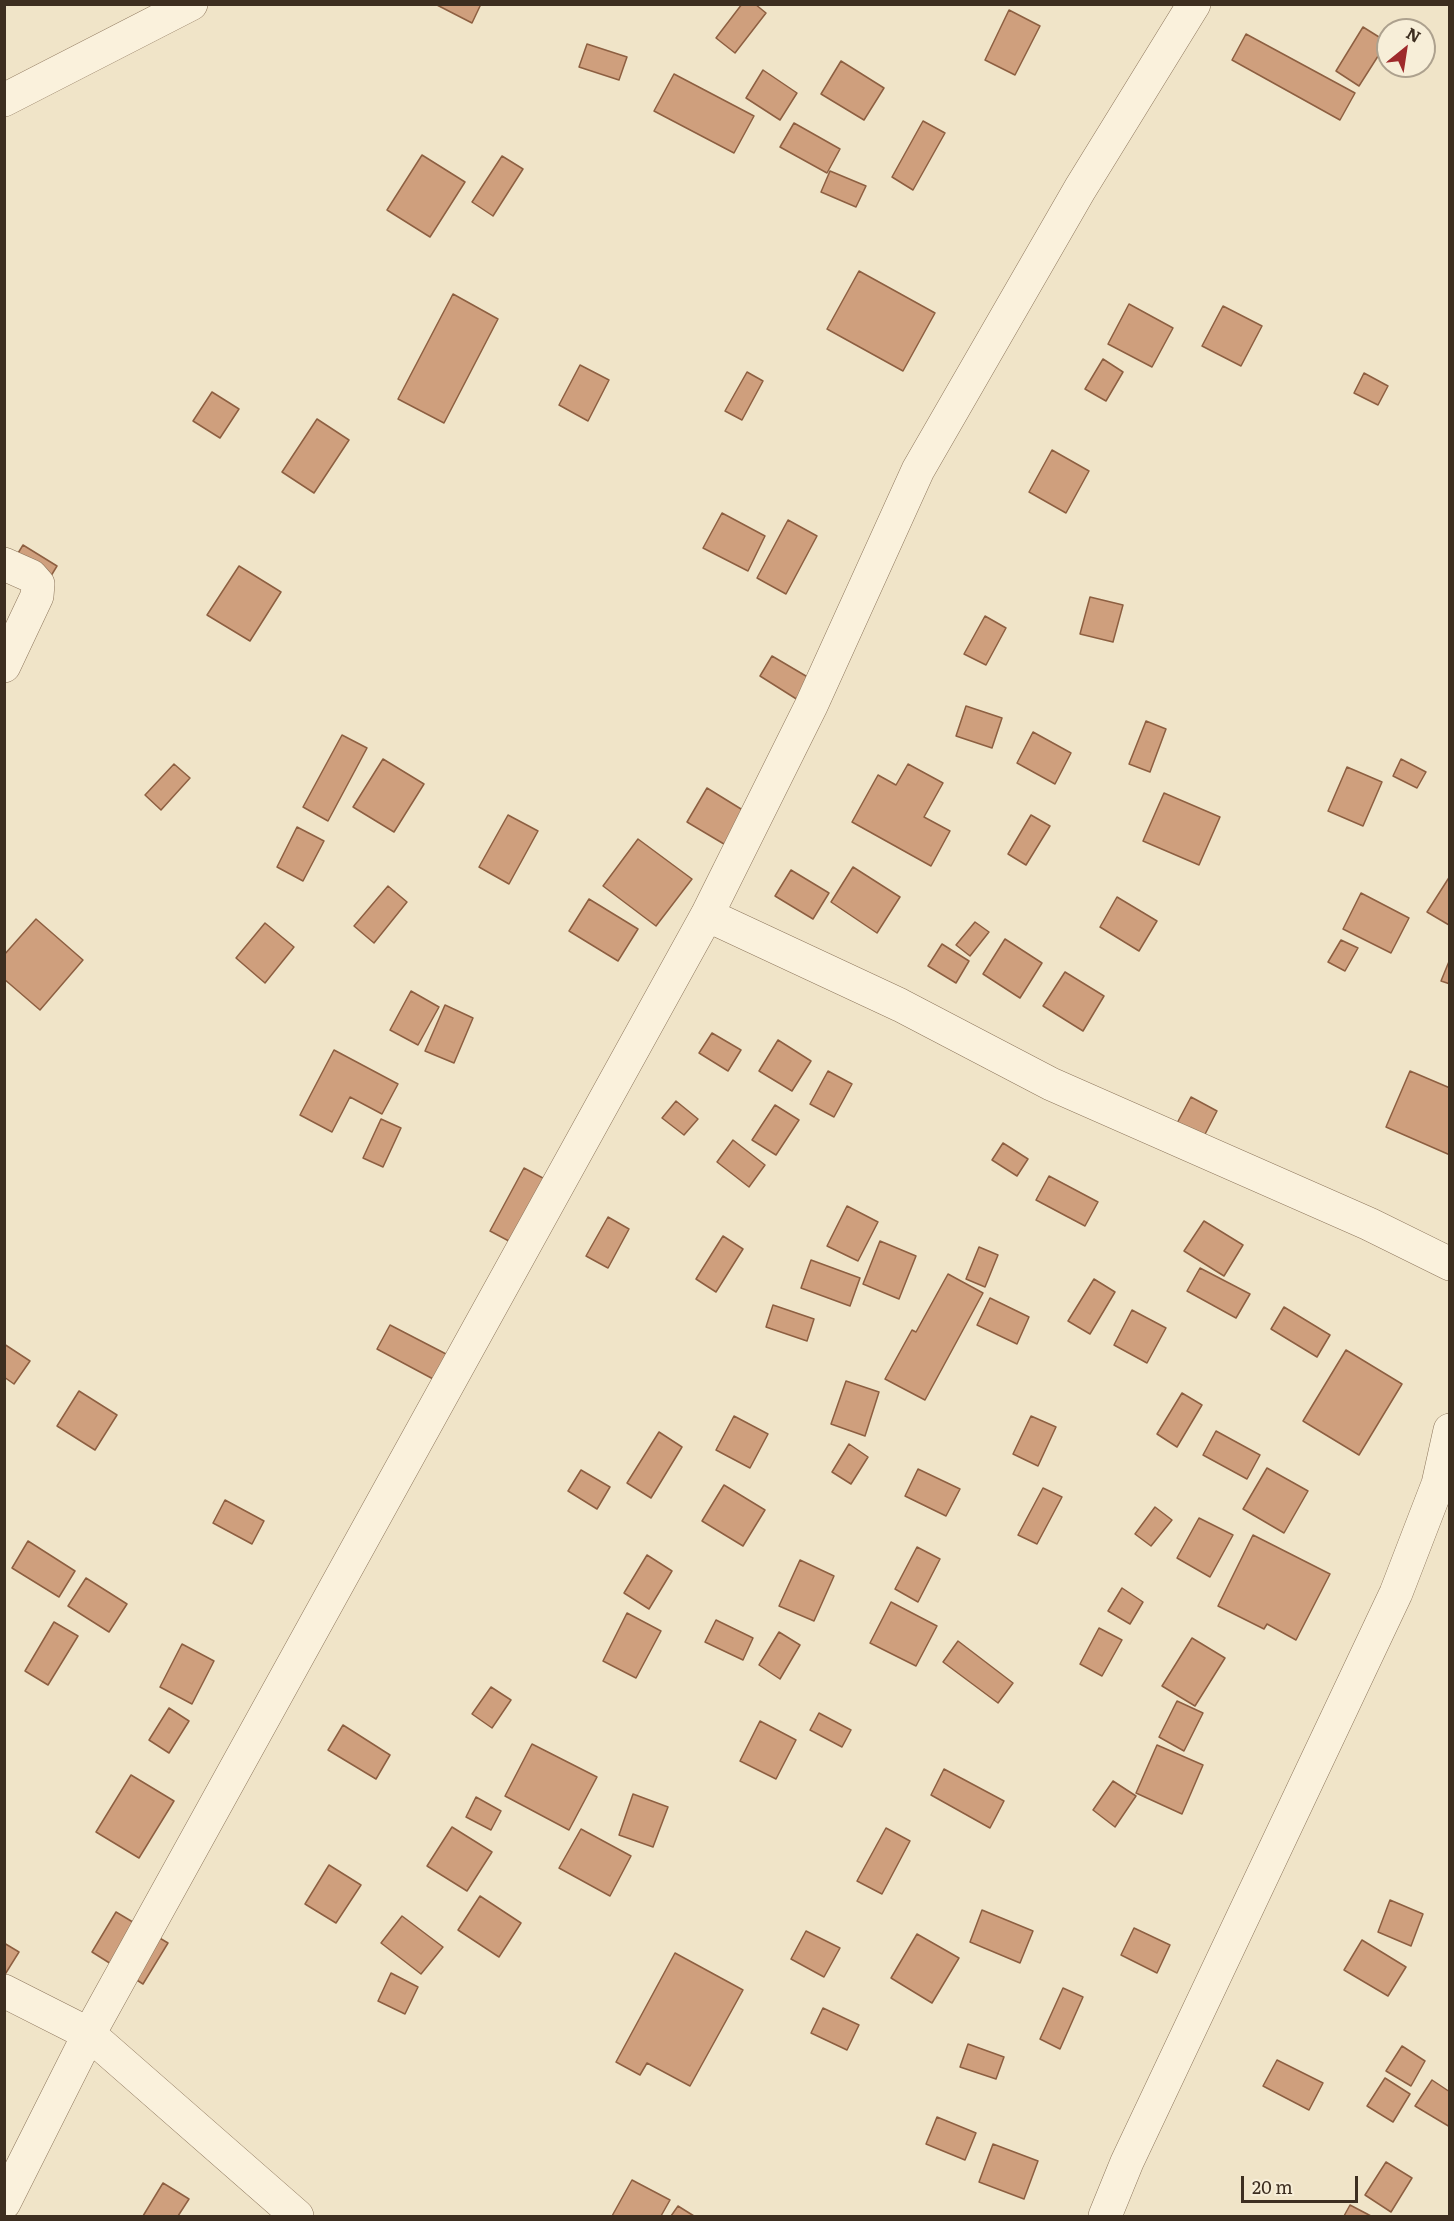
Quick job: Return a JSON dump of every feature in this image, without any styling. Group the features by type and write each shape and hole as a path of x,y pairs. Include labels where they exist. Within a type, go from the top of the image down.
{"street":[{"path":"4,100 191,4"},
{"path":"4,2203 89,2034 708,915 811,706 918,470 1080,189 1194,4"},
{"path":"4,564 31,576 38,584 37,596 4,666"},
{"path":"708,915 900,1005 1051,1084 1369,1224 1449,1264"},
{"path":"1105,2217 1127,2162 1396,1593 1438,1484 1449,1430"},
{"path":"4,1991 89,2034 297,2217"}],"building":[{"path":"435,4 481,4 472,23"},
{"path":"742,4 755,4 766,13 735,53 716,38"},
{"path":"1009,10 1040,26 1015,75 985,60"},
{"path":"1363,27 1376,35 1376,59 1359,86 1336,71"},
{"path":"1246,34 1355,93 1340,120 1232,60"},
{"path":"587,44 627,57 619,80 579,67"},
{"path":"841,61 884,88 864,120 821,94"},
{"path":"763,70 797,93 780,120 746,98"},
{"path":"674,74 754,116 734,153 654,111"},
{"path":"923,121 945,133 913,190 892,177"},
{"path":"794,123 840,149 827,173 780,147"},
{"path":"422,155 465,182 430,237 387,210"},
{"path":"502,156 523,169 493,216 472,202"},
{"path":"830,171 866,186 856,207 821,192"},
{"path":"859,271 935,313 903,371 827,329"},
{"path":"453,294 498,319 444,423 398,399"},
{"path":"1129,304 1173,328 1152,367 1108,344"},
{"path":"1223,306 1262,326 1241,366 1202,346"},
{"path":"1103,359 1123,372 1106,401 1085,389"},
{"path":"580,365 609,380 588,421 559,405"},
{"path":"747,372 763,381 742,420 725,411"},
{"path":"1364,373 1388,386 1378,405 1354,393"},
{"path":"212,392 239,409 220,438 193,421"},
{"path":"317,419 349,440 314,493 282,472"},
{"path":"1052,450 1089,471 1066,513 1029,492"},
{"path":"722,513 765,536 748,571 703,548"},
{"path":"788,520 817,536 786,594 757,578"},
{"path":"23,545 57,566 43,589 9,568"},
{"path":"239,566 281,592 250,641 207,615"},
{"path":"1090,597 1123,605 1113,642 1080,634"},
{"path":"985,616 1006,628 986,665 964,654"},
{"path":"772,656 811,679 798,700 760,676"},
{"path":"966,706 1002,718 992,748 956,736"},
{"path":"1146,721 1166,729 1150,772 1129,764"},
{"path":"1033,732 1071,753 1055,784 1017,763"},
{"path":"342,735 367,748 328,821 303,807"},
{"path":"383,759 424,784 394,832 353,807"},
{"path":"1401,759 1426,772 1417,788 1393,776"},
{"path":"174,764 190,778 161,810 145,795"},
{"path":"908,764 943,783 924,817 950,831 931,866 852,822 878,775 896,785"},
{"path":"1347,767 1382,782 1363,826 1328,811"},
{"path":"707,788 754,817 734,850 687,822"},
{"path":"1164,793 1220,817 1199,865 1143,841"},
{"path":"508,815 538,831 509,884 479,867"},
{"path":"1031,815 1050,826 1026,865 1008,854"},
{"path":"297,827 324,841 303,881 277,867"},
{"path":"638,839 692,879 656,926 603,886"},
{"path":"853,867 900,897 877,933 831,902"},
{"path":"791,870 829,893 813,919 775,896"},
{"path":"1450,876 1450,924 1449,925 1427,912"},
{"path":"388,886 407,902 374,943 354,926"},
{"path":"1361,893 1409,918 1391,953 1343,929"},
{"path":"1117,897 1157,921 1139,951 1100,927"},
{"path":"589,899 638,929 618,961 569,931"},
{"path":"36,919 83,960 40,1010 4,979 4,955"},
{"path":"975,922 989,932 970,956 956,945"},
{"path":"265,923 294,947 265,983 236,958"},
{"path":"1005,939 1042,963 1020,998 983,974"},
{"path":"1341,940 1358,948 1345,971 1328,962"},
{"path":"942,944 969,961 956,983 928,966"},
{"path":"1450,959 1450,984 1441,981"},
{"path":"1065,972 1104,996 1083,1031 1043,1006"},
{"path":"411,991 439,1007 418,1045 390,1030"},
{"path":"445,1005 473,1018 454,1063 425,1051"},
{"path":"712,1033 741,1050 728,1071 699,1053"},
{"path":"778,1040 811,1061 792,1091 759,1071"},
{"path":"334,1050 398,1084 382,1114 350,1097 332,1132 300,1115"},
{"path":"828,1071 852,1084 834,1117 810,1104"},
{"path":"1410,1071 1450,1088 1450,1155 1386,1127"},
{"path":"1191,1097 1217,1111 1201,1142 1175,1127"},
{"path":"676,1101 698,1119 684,1135 662,1118"},
{"path":"775,1105 799,1120 776,1155 752,1140"},
{"path":"381,1119 401,1128 383,1167 363,1158"},
{"path":"733,1140 765,1165 749,1187 717,1162"},
{"path":"1003,1143 1028,1159 1017,1176 992,1160"},
{"path":"524,1168 556,1185 522,1248 490,1231"},
{"path":"1049,1176 1098,1202 1085,1226 1036,1200"},
{"path":"847,1206 878,1222 858,1261 827,1246"},
{"path":"608,1217 629,1229 608,1268 586,1256"},
{"path":"1204,1221 1243,1245 1224,1276 1184,1251"},
{"path":"723,1236 743,1249 716,1292 696,1279"},
{"path":"880,1241 916,1256 899,1299 863,1284"},
{"path":"979,1247 998,1255 985,1287 966,1279"},
{"path":"811,1260 860,1278 850,1306 801,1288"},
{"path":"1200,1268 1250,1294 1236,1318 1187,1291"},
{"path":"948,1274 983,1293 925,1400 885,1379 912,1330 916,1332"},
{"path":"1094,1279 1115,1292 1090,1334 1068,1321"},
{"path":"990,1298 1029,1317 1017,1344 977,1325"},
{"path":"773,1305 814,1319 807,1341 766,1327"},
{"path":"1284,1307 1330,1335 1317,1357 1271,1329"},
{"path":"1132,1310 1166,1328 1147,1363 1114,1345"},
{"path":"390,1325 448,1355 435,1380 377,1349"},
{"path":"4,1344 30,1361 14,1384 4,1377"},
{"path":"1346,1350 1402,1384 1359,1455 1303,1421"},
{"path":"846,1381 879,1392 865,1436 831,1424"},
{"path":"79,1391 117,1415 95,1450 57,1426"},
{"path":"1182,1393 1202,1405 1177,1447 1157,1434"},
{"path":"734,1416 768,1434 750,1468 716,1450"},
{"path":"1031,1416 1056,1427 1038,1466 1013,1454"},
{"path":"1216,1431 1260,1455 1247,1479 1203,1455"},
{"path":"659,1432 682,1447 651,1498 627,1483"},
{"path":"849,1444 868,1457 851,1484 832,1472"},
{"path":"1267,1468 1308,1491 1284,1533 1243,1509"},
{"path":"918,1469 960,1489 946,1516 905,1496"},
{"path":"581,1470 610,1487 597,1509 568,1491"},
{"path":"724,1485 765,1510 743,1546 702,1521"},
{"path":"1043,1488 1062,1497 1037,1544 1018,1535"},
{"path":"225,1500 264,1521 252,1544 213,1523"},
{"path":"1155,1507 1172,1520 1151,1546 1135,1534"},
{"path":"1199,1518 1233,1535 1210,1577 1177,1558"},
{"path":"1253,1535 1330,1574 1296,1640 1267,1624 1264,1629 1218,1606"},
{"path":"28,1541 75,1571 59,1597 12,1568"},
{"path":"917,1547 940,1559 918,1602 895,1589"},
{"path":"647,1555 672,1571 649,1609 624,1593"},
{"path":"800,1560 834,1576 814,1621 779,1606"},
{"path":"86,1578 127,1604 109,1632 68,1606"},
{"path":"1122,1588 1143,1602 1130,1624 1108,1611"},
{"path":"891,1602 937,1626 916,1666 870,1643"},
{"path":"627,1613 661,1631 636,1678 603,1661"},
{"path":"716,1620 753,1638 743,1660 705,1642"},
{"path":"54,1622 78,1636 48,1685 25,1671"},
{"path":"1099,1628 1122,1640 1102,1676 1080,1664"},
{"path":"779,1632 800,1645 780,1679 759,1665"},
{"path":"1192,1638 1225,1658 1195,1706 1162,1686"},
{"path":"958,1641 1013,1683 998,1703 943,1662"},
{"path":"182,1644 214,1661 192,1704 160,1687"},
{"path":"491,1687 511,1700 492,1728 472,1714"},
{"path":"1177,1701 1203,1713 1184,1751 1159,1737"},
{"path":"169,1708 189,1721 169,1753 149,1740"},
{"path":"819,1713 851,1730 842,1747 810,1730"},
{"path":"760,1721 796,1740 776,1779 740,1761"},
{"path":"343,1725 390,1755 376,1779 328,1750"},
{"path":"532,1744 597,1777 569,1830 505,1796"},
{"path":"1157,1745 1203,1765 1182,1814 1136,1793"},
{"path":"944,1769 1004,1801 990,1828 931,1795"},
{"path":"131,1775 174,1801 139,1858 96,1832"},
{"path":"1113,1781 1136,1796 1115,1827 1093,1810"},
{"path":"633,1794 668,1807 653,1847 619,1835"},
{"path":"476,1797 501,1811 491,1830 466,1817"},
{"path":"452,1827 492,1852 467,1891 427,1866"},
{"path":"886,1828 910,1841 882,1894 857,1881"},
{"path":"581,1829 631,1856 610,1896 559,1868"},
{"path":"329,1865 361,1885 336,1923 305,1904"},
{"path":"480,1896 521,1923 499,1957 458,1930"},
{"path":"1390,1900 1423,1914 1411,1946 1378,1932"},
{"path":"982,1910 1033,1931 1020,1963 970,1942"},
{"path":"116,1912 168,1943 143,1984 92,1952"},
{"path":"402,1916 443,1947 421,1974 381,1943"},
{"path":"1134,1928 1170,1945 1157,1973 1121,1955"},
{"path":"806,1931 840,1948 824,1977 791,1959"},
{"path":"917,1934 959,1958 932,2003 891,1978"},
{"path":"1362,1940 1406,1967 1388,1996 1344,1970"},
{"path":"4,1943 19,1952 4,1976"},
{"path":"675,1953 743,1990 690,2086 647,2063 640,2075 616,2062"},
{"path":"391,1973 418,1987 405,2014 378,2001"},
{"path":"1063,1988 1083,1997 1060,2049 1040,2039"},
{"path":"823,2008 859,2025 847,2050 811,2033"},
{"path":"968,2044 1004,2057 996,2079 960,2067"},
{"path":"1402,2046 1425,2061 1411,2086 1386,2071"},
{"path":"1277,2060 1323,2083 1309,2110 1263,2086"},
{"path":"1385,2078 1410,2094 1393,2122 1367,2106"},
{"path":"1432,2080 1450,2092 1450,2127 1415,2106"},
{"path":"937,2117 976,2133 965,2160 926,2144"},
{"path":"993,2144 1038,2161 1024,2199 979,2182"},
{"path":"1386,2162 1412,2178 1391,2212 1365,2195"},
{"path":"632,2180 670,2200 661,2216 612,2216"},
{"path":"163,2183 189,2199 178,2216 143,2216"},
{"path":"1350,2205 1371,2216 1344,2216"},
{"path":"678,2206 694,2216 671,2216"}]}
